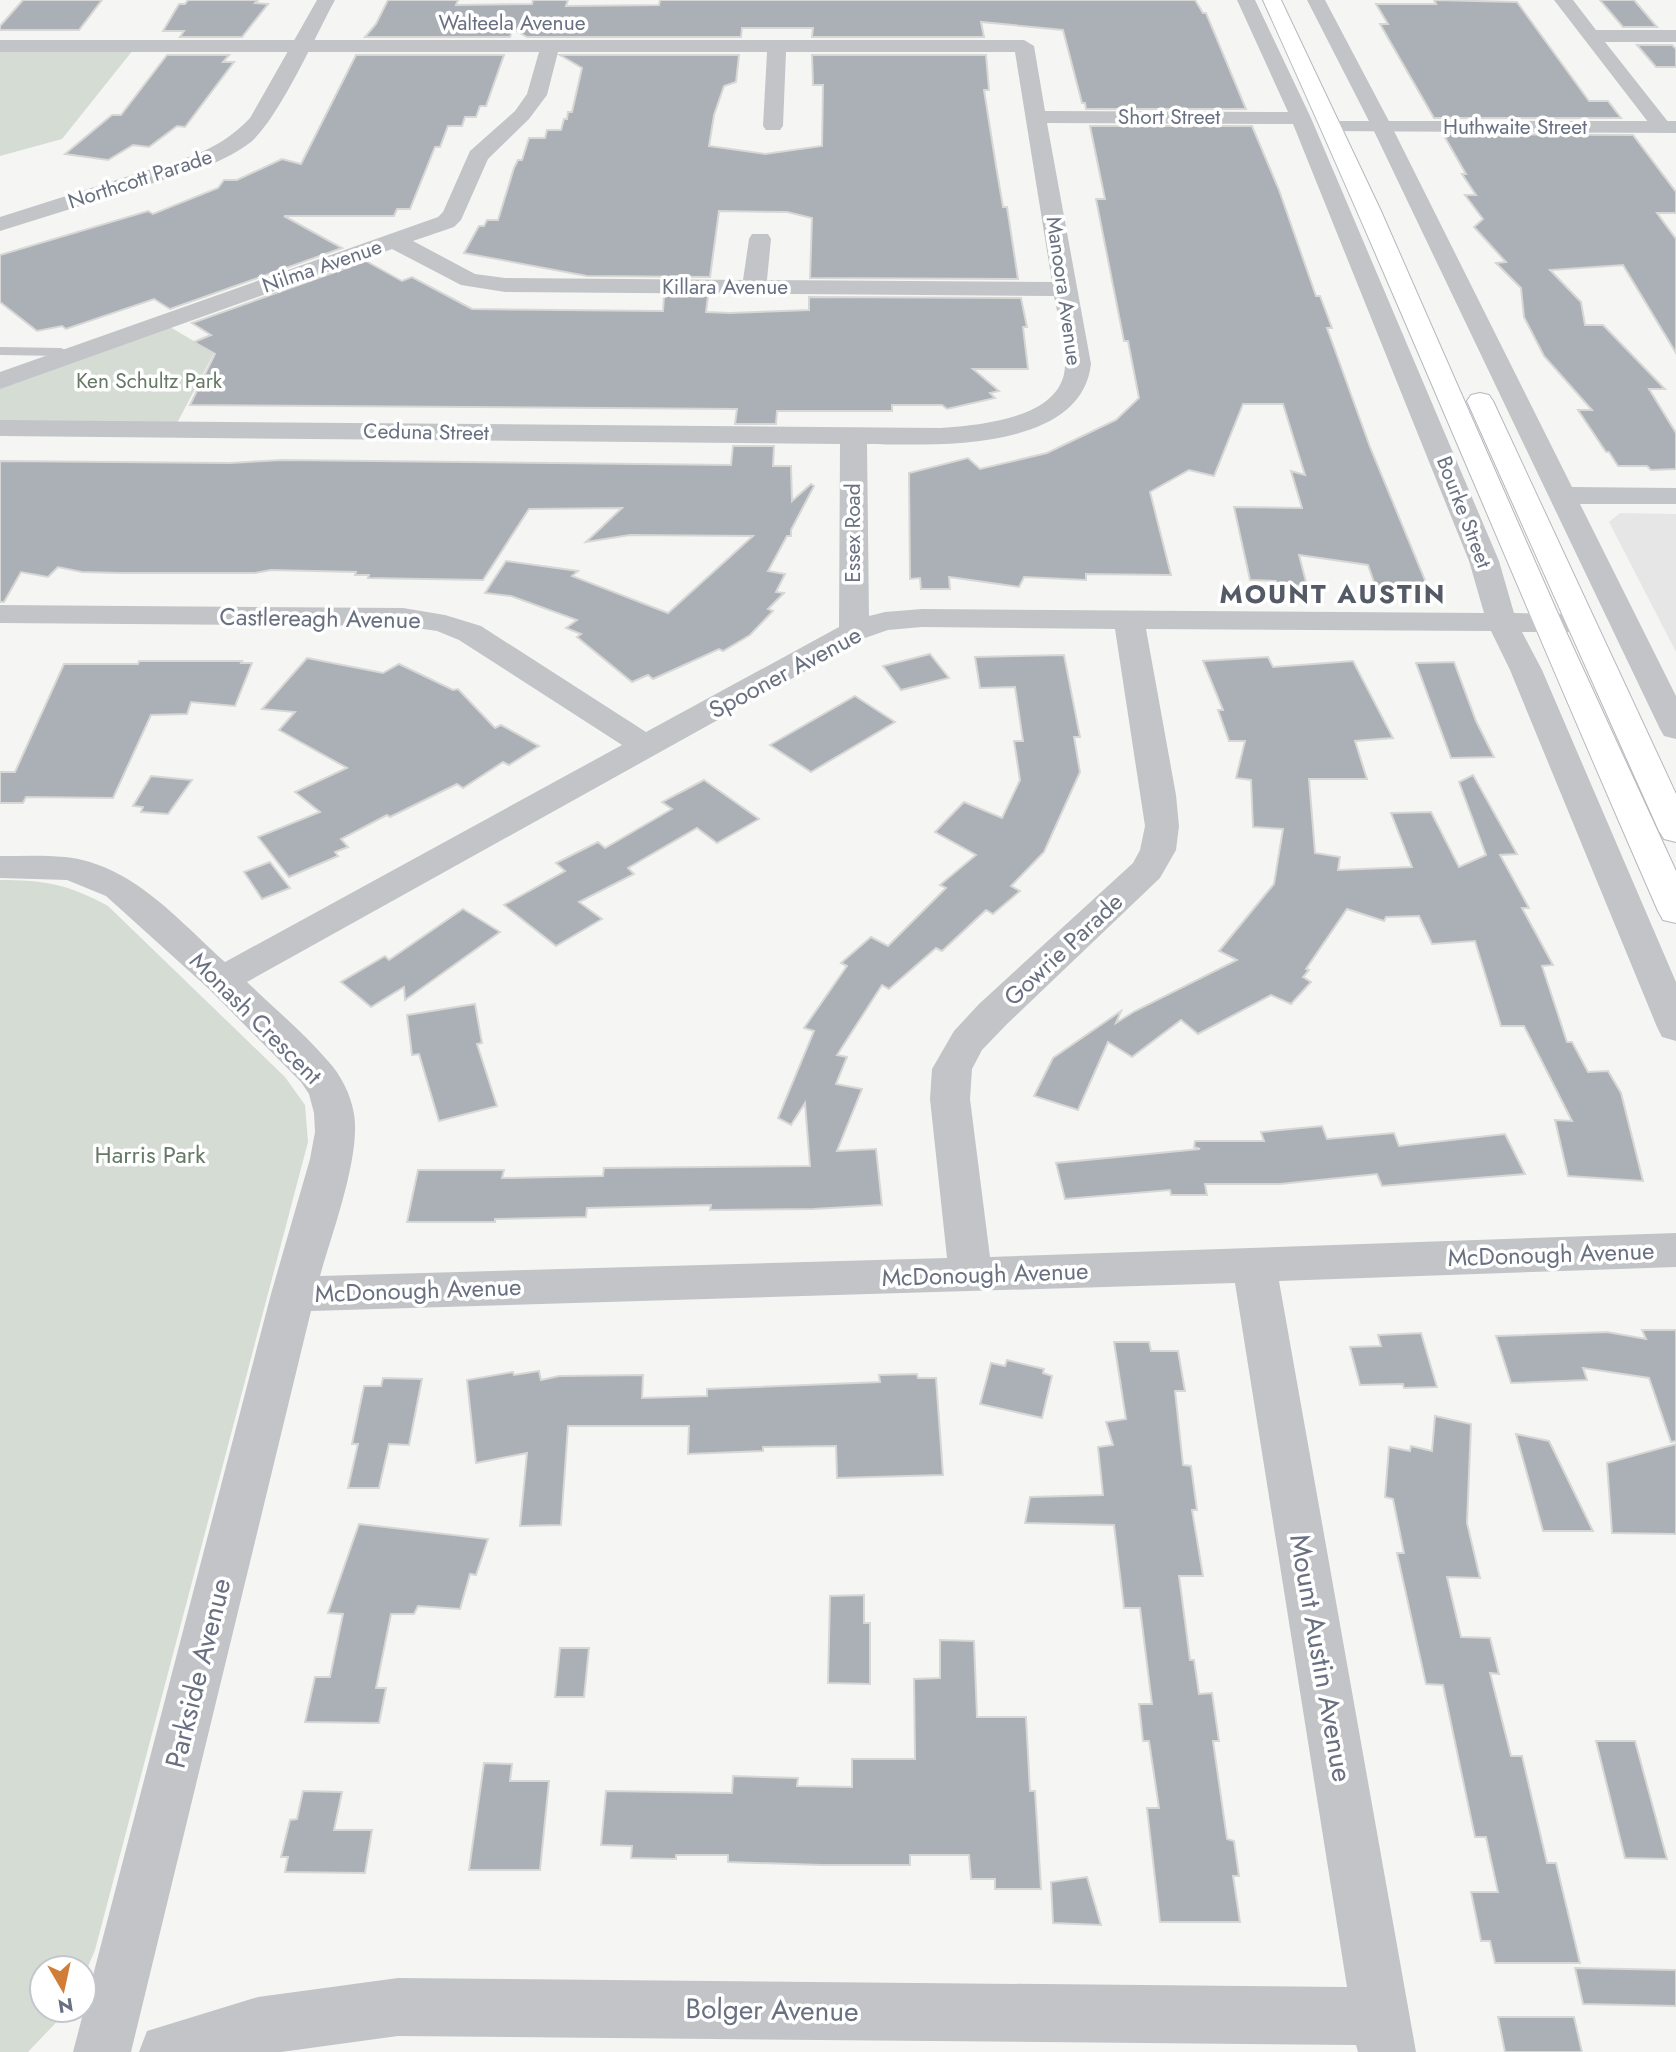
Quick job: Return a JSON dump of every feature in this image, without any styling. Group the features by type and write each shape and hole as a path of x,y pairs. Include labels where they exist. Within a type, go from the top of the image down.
{"main road":[{"name":"Bourke Street","path":"1272,0 1342,127 1456,350"},
{"name":"Bourke Street","path":"1291,0 1547,622 1676,911"},
{"path":"1468,375 1676,831"}],"street":[{"name":"Northcott Parade","path":"0,224 188,165 225,150 245,136 259,121 326,0"},
{"name":"Bourke Street","path":"1246,0 1301,117 1484,561 1503,623 1676,1027"},
{"path":"1315,0 1382,127 1676,729"},
{"path":"1563,0 1669,127"},
{"path":"1591,36 1676,36"},
{"name":"Walteela Avenue","path":"0,46 1024,46"},
{"name":"Nilma Avenue","path":"0,381 432,229 453,215 478,156 522,115 537,95 550,46"},
{"path":"773,126 777,46"},
{"name":"Manoora Avenue","path":"853,436 979,433 1015,426 1043,414 1064,400 1075,383 1078,364 1024,46"},
{"name":"Short Street","path":"1038,117 1301,117"},
{"name":"Huthwaite Street","path":"1342,127 1669,127"},
{"path":"754,287 760,239"},
{"name":"Killara Avenue","path":"395,241 456,274 486,284 1066,289"},
{"name":"Ceduna Street","path":"0,428 853,436"},
{"name":"Essex Road","path":"853,436 854,631"},
{"path":"1560,495 1676,496"},
{"name":"Castlereagh Avenue","path":"0,614 403,617 430,620 470,633 648,747"},
{"name":"Spooner Avenue","path":"222,980 854,631 885,621 922,618 1581,623"},
{"name":"Gowrie Parade","path":"971,1275 950,1099 952,1069 968,1041 993,1014 1126,892 1147,870 1158,850 1162,826 1159,795 1129,619"},
{"name":"Monash Crescent","path":"0,867 67,869 96,877 119,888 222,980 316,1072 328,1092 334,1113 335,1132 331,1159 293,1294"},
{"name":"McDonough Avenue","path":"293,1294 971,1275 1676,1250"},
{"name":"Mount Austin Avenue","path":"1254,1264 1384,2034"},
{"name":"Parkside Avenue","path":"102,2052 293,1294"},
{"name":"Bolger Avenue","path":"168,2052 258,2026 398,2007 1384,2034"}],"lane":[{"path":"0,351 61,352 71,355"}],"shaded area":[{"path":"1620,513 1676,514 1676,652 1609,522"}],"green space":[{"path":"0,50 133,50 62,139 0,156"},
{"name":"Ken Schultz Park","path":"170,327 214,353 176,425 0,423 0,387"},
{"name":"Harris Park","path":"0,880 56,885 108,906 285,1077 305,1105 308,1142 95,1950 93,1954 28,1954 28,2024 55,2024 28,2052 0,2052"}],"building":[{"path":"23,0 102,0 79,30 0,30 0,26"},
{"path":"188,0 258,0 255,3 268,4 242,37 180,37 184,31 163,31 179,4 185,4"},
{"path":"388,0 458,0 456,5 532,4 533,0 568,0 566,6 659,5 660,0 1195,0 1203,13 1206,13 1246,109 1086,109 1085,103 1082,103 1063,30 981,22 984,37 812,37 813,28 742,28 741,37 527,37 513,29 510,37 365,37 376,24"},
{"path":"1434,0 1517,2 1589,101 1608,101 1621,118 1434,118 1380,24 1388,24 1376,4 1436,4"},
{"path":"1600,0 1634,0 1657,27 1623,27"},
{"path":"1637,45 1672,45 1676,49 1676,67 1656,67"},
{"path":"167,55 229,55 223,62 234,62 185,127 177,126 149,147 133,145 108,160 65,154 112,115 121,115"},
{"path":"356,55 504,55 486,106 480,106 476,117 465,117 462,126 448,126 440,147 435,147 410,209 397,209 394,216 284,216 342,248 170,309 154,299 66,329 62,326 37,331 0,302 0,255 148,211 153,214 218,188 224,180 237,180 282,159 301,164"},
{"path":"560,55 739,55 736,82 724,86 714,115 709,146 765,154 822,146 823,85 813,85 812,55 986,55 989,90 984,90 1018,279 810,278 812,218 787,212 719,211 710,277 587,276 464,253 479,226 484,226 487,220 498,220 514,168 518,160 522,160 529,138 545,138 547,130 561,130 568,112 572,112 582,68"},
{"path":"1090,126 1252,126 1279,190 1316,296 1320,296 1332,328 1327,328 1370,447 1427,585 1422,585 1424,590 1377,591 1368,565 1299,555 1307,586 1250,580 1234,507 1302,508 1291,471 1305,475 1283,404 1243,404 1214,476 1189,470 1150,492 1171,575 1086,574 1086,580 1024,577 1019,587 949,577 950,589 921,589 920,578 910,579 909,473 968,458 980,469 1047,453 1116,420 1139,398 1128,341 1124,341 1096,199 1105,199"},
{"path":"1443,134 1633,135 1676,192 1676,213 1657,213 1676,239 1676,353 1623,265 1550,270 1581,302 1585,325 1603,325 1665,389 1649,389 1676,433 1676,469 1651,470 1647,466 1618,466 1609,452 1606,452 1578,410 1592,410 1544,356 1524,317 1521,288 1496,263 1506,262 1474,227 1483,219 1465,195 1476,195 1462,174 1466,174"},
{"path":"366,261 402,281 412,277 472,309 663,311 664,296 708,296 706,312 730,313 809,310 809,297 1021,298 1027,327 1023,327 1028,369 973,369 999,391 990,393 995,398 947,409 942,405 892,405 892,411 777,411 776,424 735,424 737,409 190,405 215,354 194,342 211,335 192,323"},
{"path":"733,446 774,446 773,466 791,466 792,501 811,484 814,486 791,530 791,536 787,536 768,571 785,574 776,592 784,593 768,609 773,611 750,635 723,651 719,649 653,679 648,675 632,682 577,637 581,634 566,628 577,620 511,596 485,593 506,561 578,571 572,576 668,613 753,536 630,535 586,542 622,508 529,509 483,580 368,578 369,575 355,575 356,572 271,570 255,573 82,572 58,567 48,577 21,572 4,602 0,602 0,461 230,463 282,460 731,465"},
{"path":"930,654 949,678 901,690 883,666"},
{"path":"1064,655 1080,737 1074,737 1080,772 1044,852 1011,886 1020,891 993,914 986,910 942,951 936,948 889,989 882,985 837,1055 847,1057 836,1084 862,1089 837,1151 876,1149 882,1205 813,1209 710,1210 711,1205 587,1208 586,1217 495,1219 495,1222 407,1222 418,1170 504,1170 502,1178 603,1176 604,1168 810,1166 805,1103 791,1125 778,1118 814,1031 804,1028 847,966 841,963 871,937 888,946 946,888 940,885 976,855 935,832 964,802 1002,818 1020,780 1014,741 1023,741 1015,687 980,688 975,657"},
{"path":"1268,657 1273,667 1353,661 1393,738 1355,741 1367,779 1309,779 1315,853 1340,857 1338,870 1412,867 1391,813 1431,812 1459,867 1486,855 1459,782 1473,775 1517,854 1500,855 1529,908 1522,908 1553,965 1542,966 1567,1042 1572,1042 1588,1072 1608,1071 1621,1093 1643,1181 1568,1176 1555,1120 1572,1121 1524,1026 1501,1026 1475,941 1432,944 1419,916 1386,917 1384,921 1347,909 1306,969 1309,970 1303,977 1311,982 1291,1004 1271,995 1198,1034 1181,1020 1132,1057 1108,1042 1078,1110 1034,1096 1053,1058 1121,1011 1116,1023 1237,960 1219,951 1274,884 1283,829 1253,827 1251,780 1236,778 1245,741 1229,741 1218,710 1223,710 1203,661"},
{"path":"307,658 383,673 399,664 453,690 458,689 495,728 501,725 539,746 509,765 503,762 463,788 457,784 341,839 348,847 335,852 338,856 289,877 258,837 320,812 295,792 347,768 279,730 295,712 262,709"},
{"path":"139,661 252,663 235,706 191,702 187,714 151,715 113,798 26,797 23,803 0,803 0,772 15,772 64,664 138,664"},
{"path":"1454,662 1476,721 1494,757 1451,758 1416,663"},
{"path":"855,696 895,722 811,772 770,745"},
{"path":"151,776 192,780 168,814 141,812 143,807 133,806"},
{"path":"704,780 759,819 717,843 697,828 628,868 634,874 579,902 602,919 556,946 504,905 565,871 556,863 598,842 605,848 672,809 662,802"},
{"path":"270,862 290,888 262,899 244,872"},
{"path":"463,909 500,932 405,1000 404,987 371,1007 341,982 385,956 389,960"},
{"path":"475,1004 482,1043 477,1044 497,1106 439,1121 419,1054 412,1055 407,1015"},
{"path":"1322,1126 1327,1139 1394,1133 1399,1146 1505,1134 1525,1174 1382,1186 1377,1174 1280,1184 1205,1184 1207,1195 1171,1195 1170,1190 1065,1199 1056,1163 1200,1149 1194,1147 1195,1141 1264,1141 1261,1132"},
{"path":"1642,1330 1676,1330 1676,1441 1671,1442 1649,1378 1583,1368 1587,1380 1511,1383 1496,1336 1607,1332 1646,1339"},
{"path":"1421,1333 1437,1387 1404,1388 1403,1384 1360,1385 1350,1347 1381,1346 1378,1335"},
{"path":"1114,1342 1149,1342 1151,1351 1178,1351 1185,1391 1175,1391 1183,1465 1191,1466 1197,1510 1192,1510 1203,1576 1179,1576 1190,1660 1194,1660 1199,1694 1212,1693 1219,1741 1213,1741 1227,1839 1234,1841 1239,1876 1233,1876 1240,1922 1160,1922 1147,1808 1159,1808 1149,1741 1143,1741 1139,1704 1152,1704 1140,1608 1124,1608 1114,1525 1025,1523 1030,1497 1103,1495 1098,1447 1113,1445 1106,1422 1126,1419"},
{"path":"1007,1360 1044,1369 1043,1373 1052,1376 1042,1418 980,1404 991,1363 1005,1366"},
{"path":"539,1371 541,1380 559,1376 643,1375 642,1398 707,1396 707,1389 880,1382 879,1375 917,1374 918,1378 936,1378 943,1475 837,1478 836,1446 763,1447 763,1451 688,1454 689,1426 568,1426 561,1525 520,1526 527,1453 476,1463 467,1380 513,1372 514,1375"},
{"path":"383,1378 422,1379 409,1445 389,1444 379,1488 348,1488 358,1444 352,1444 364,1386 381,1386"},
{"path":"1435,1416 1471,1424 1467,1523 1480,1578 1447,1577 1461,1637 1490,1638 1499,1674 1490,1673 1511,1756 1522,1756 1547,1863 1556,1863 1580,1963 1495,1963 1490,1941 1481,1941 1471,1892 1498,1892 1486,1837 1475,1837 1443,1685 1426,1684 1397,1553 1404,1553 1393,1499 1385,1497 1389,1447 1410,1451 1411,1446 1432,1451"},
{"path":"1516,1434 1549,1441 1593,1531 1543,1531"},
{"path":"1676,1444 1676,1534 1612,1533 1607,1463"},
{"path":"359,1524 488,1539 476,1575 470,1574 460,1609 418,1606 414,1614 391,1614 376,1688 386,1688 379,1723 305,1722 315,1677 330,1677 343,1614 328,1613"},
{"path":"864,1595 864,1623 870,1623 870,1684 828,1683 830,1596"},
{"path":"940,1640 974,1641 977,1717 1026,1717 1030,1791 1035,1791 1041,1889 995,1889 995,1879 971,1879 969,1855 910,1855 910,1865 822,1865 728,1862 728,1855 676,1855 676,1859 631,1858 632,1846 601,1845 606,1791 732,1793 733,1776 798,1778 797,1786 852,1787 852,1759 915,1759 914,1679 940,1678"},
{"path":"560,1648 589,1648 584,1697 555,1697"},
{"path":"1596,1741 1635,1741 1667,1859 1625,1858"},
{"path":"484,1763 512,1764 510,1781 549,1781 540,1870 469,1870"},
{"path":"303,1791 342,1792 334,1830 372,1830 365,1873 285,1872 288,1857 281,1857 290,1820 297,1819"},
{"path":"1087,1877 1101,1925 1053,1923 1051,1882"},
{"path":"1575,1968 1676,1970 1676,2006 1583,2004"},
{"path":"1498,2017 1574,2017 1582,2052 1505,2052"}],"district":[{"name":"MOUNT AUSTIN","path":"1333,594"}]}
